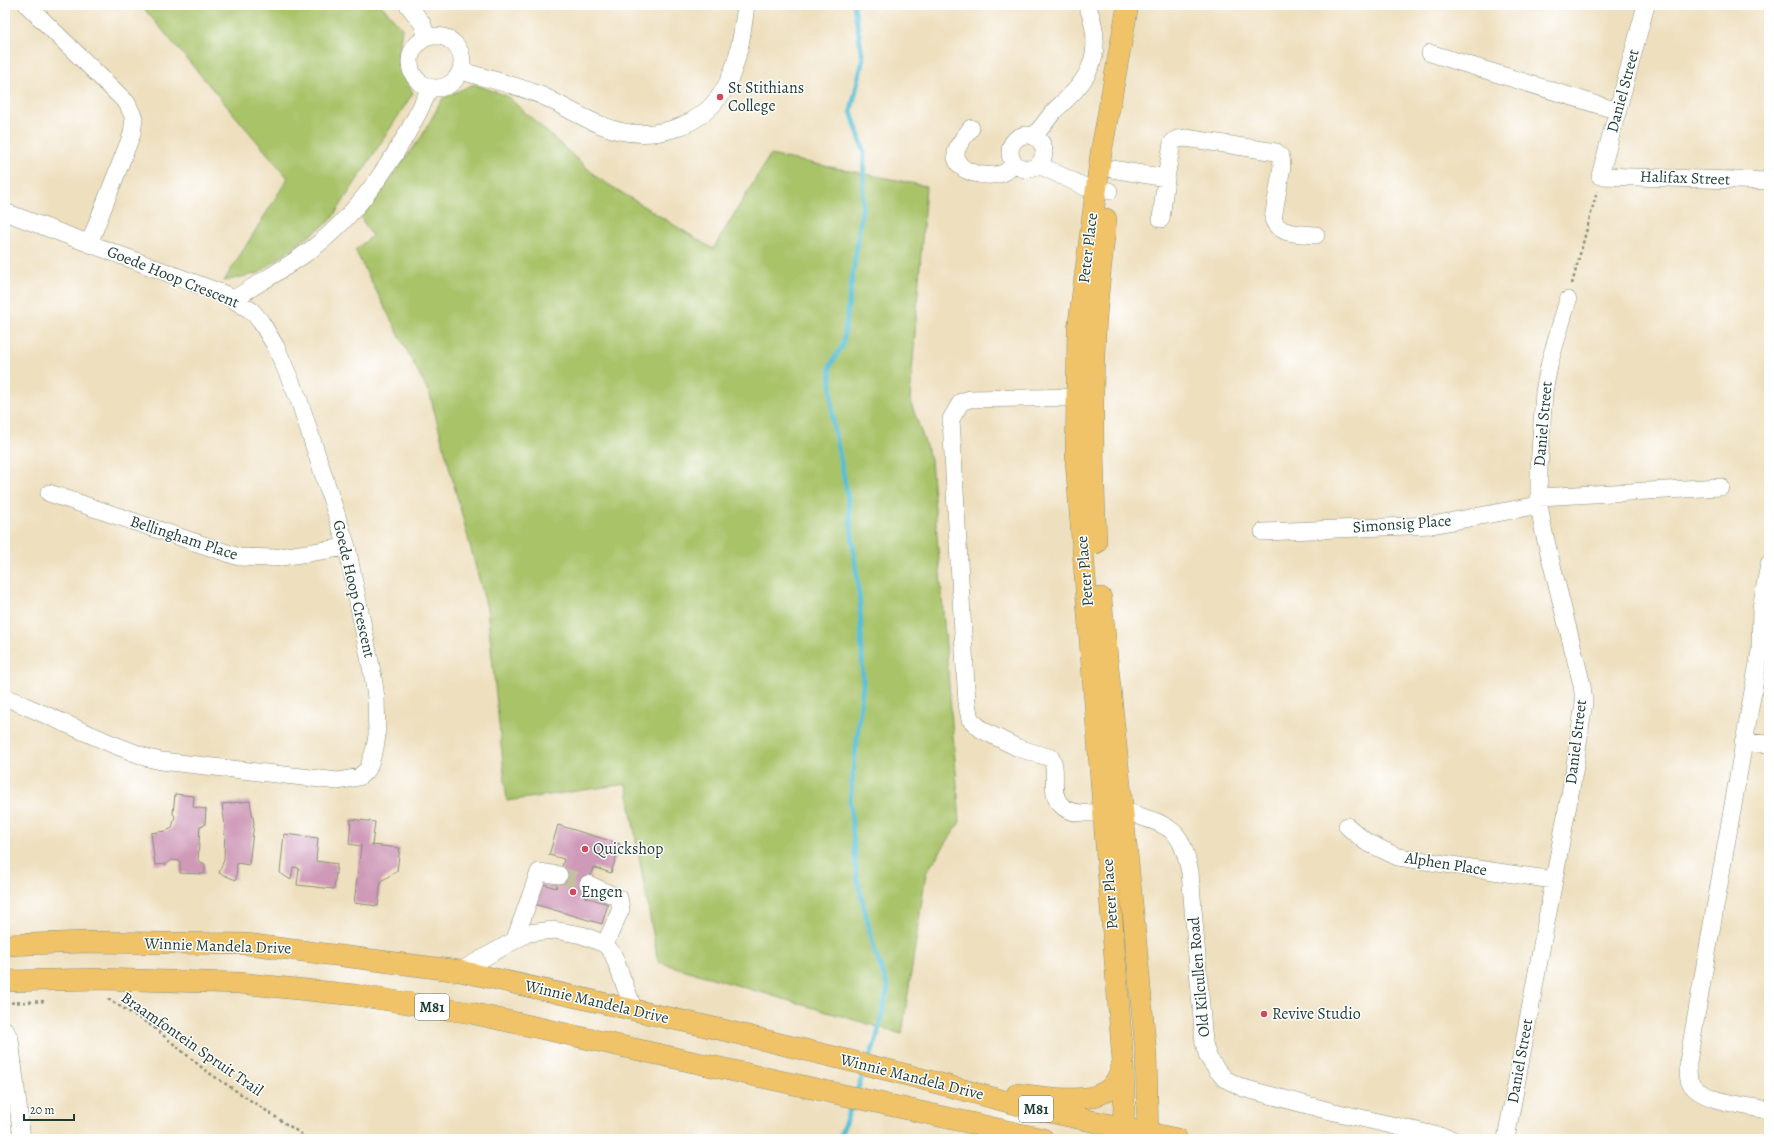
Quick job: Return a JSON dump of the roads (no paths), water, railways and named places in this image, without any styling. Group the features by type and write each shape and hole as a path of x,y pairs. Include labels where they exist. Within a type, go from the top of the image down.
{"main road":[{"name":"Peter Place","path":"1128,5 1105,128 1102,190 1096,250 1077,342 1084,398 1076,461 1113,812 1145,1046 1148,1136"},
{"name":"Peter Place","path":"1102,190 1112,169 1139,5"},
{"name":"Peter Place","path":"1113,812 1122,1062 1123,1134"},
{"name":"Winnie Mandela Drive","path":"5,945 85,942 247,944 460,971 856,1062 963,1089 1123,1134 1177,1139"},
{"name":"Winnie Mandela Drive","path":"5,981 101,979 239,983 355,995 471,1012 1043,1139"},
{"path":"963,1089 1070,1098 1091,1098 1110,1089 1118,1078 1122,1062"}],"street":[{"path":"27,5 127,103 134,118 132,134 90,244"},
{"path":"408,5 422,23 427,37"},
{"path":"461,71 524,89 581,117 619,131 642,134 660,133 686,124 709,109 724,92 732,75 741,48 746,5"},
{"path":"1034,136 1054,112 1078,88 1091,68 1096,50 1095,28 1087,5"},
{"name":"Daniel Street","path":"1600,176 1646,5"},
{"path":"444,36 452,40 462,56 461,71 455,81 448,86 430,88 422,85 416,79 410,63 410,55 414,47 427,37 444,36"},
{"path":"1430,53 1618,111"},
{"path":"234,299 313,248 343,221 361,201 416,121 430,88"},
{"path":"971,128 957,147 956,159 960,166 972,173 990,176 1003,173 1014,164"},
{"path":"1025,135 1034,136 1041,142 1044,149 1044,157 1039,164 1027,170 1014,164 1010,151 1013,142 1025,135"},
{"path":"1161,219 1172,143 1177,139 1186,138 1276,152 1281,157 1282,166 1273,219 1276,226 1282,231 1316,235"},
{"path":"1039,164 1085,186 1102,190"},
{"path":"1112,169 1166,178"},
{"name":"Halifax Street","path":"1600,176 1769,181"},
{"name":"Goede Hoop Crescent","path":"5,212 234,299 252,311 261,322 276,347 299,400 347,547 376,698 375,748 368,769 360,776 349,780 325,781 148,758 5,697"},
{"name":"Daniel Street","path":"1506,1139 1574,772 1584,702 1582,685 1539,501 1541,430 1544,392 1550,361 1568,300"},
{"name":"Old Kilcullen Road","path":"1084,398 970,399 961,402 951,419 967,704 970,719 982,730 1018,748 1051,758 1056,768 1055,791 1061,806 1077,812 1113,812 1169,826 1184,846 1190,872 1204,1043 1208,1057 1225,1079 1256,1093 1452,1139"},
{"name":"Simonsig Place","path":"1263,532 1432,525 1539,501 1721,488"},
{"name":"Bellingham Place","path":"48,493 239,557 274,558 347,547"},
{"path":"1769,564 1761,608 1759,630 1764,651 1743,742 1688,1062 1688,1071 1693,1086 1706,1095 1722,1101 1769,1110"},
{"path":"1743,742 1769,744"},
{"name":"Alphen Place","path":"1347,826 1366,842 1398,856 1553,880"},
{"path":"515,939 539,872 559,876"},
{"path":"588,884 619,898 621,904 621,909 605,944"},
{"path":"460,971 528,933 554,930 582,935 605,944 613,954 634,1010"},
{"path":"5,1030 10,1039 22,1139"}],"waterway":[{"path":"854,5 863,59 851,111 864,152 863,202 843,345 830,366 833,423 847,492 860,603 863,683 850,802 857,878 875,952 888,987 876,1041 868,1061"},
{"path":"856,1093 865,1070"},
{"path":"839,1139 853,1102"}],"tunnel":[{"path":"559,875 588,884"}],"place":[{"name":"St Stithians College","path":"720,97"},
{"name":"Quickshop","path":"585,849"},
{"name":"Engen","path":"573,892"},
{"name":"Revive Studio","path":"1264,1014"}]}
